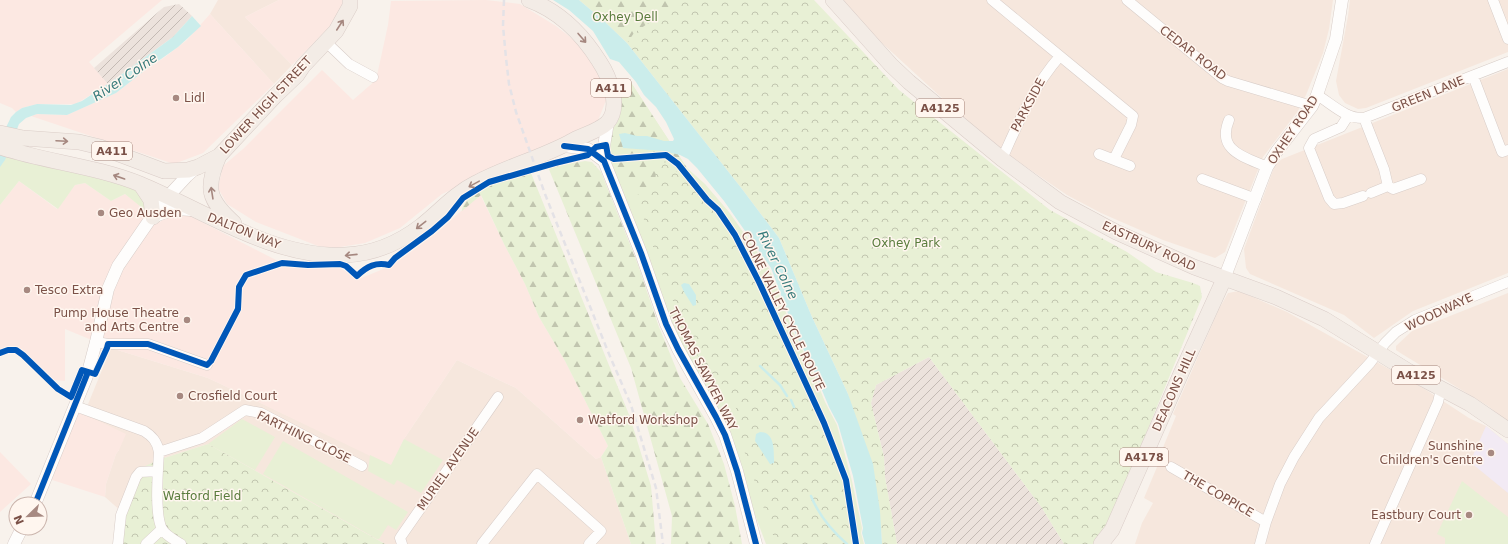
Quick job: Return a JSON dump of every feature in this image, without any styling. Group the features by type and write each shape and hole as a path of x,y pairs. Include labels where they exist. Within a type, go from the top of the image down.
{"main road":[{"name":"A411","path":"529,0 554,12 567,22 596,56 607,75 613,96 612,113 608,122"},
{"name":"EASTBURY ROAD","path":"833,0 904,78 1002,159 1060,202 1116,232 1187,264 1224,279 1276,297 1324,319 1377,352 1470,404 1508,430"},
{"name":"LOWER HIGH STREET","path":"198,166 219,156 275,96 297,75 303,66 336,31 354,2"},
{"name":"DALTON WAY","path":"168,197 193,210 271,244 328,255 344,255 375,250 399,240 420,226 448,202 476,183 564,146 608,122"},
{"name":"A411","path":"0,133 23,138 79,142 100,147 164,171 188,170 198,166"},
{"name":"A411","path":"0,147 20,154 103,171 140,184 168,197"},
{"name":"A411","path":"219,156 214,166 211,181 212,197 215,204 221,211 246,232"},
{"path":"140,184 151,200 153,217"},
{"name":"DEACONS HILL","path":"1102,544 1112,530 1224,279"}],"street":[{"path":"992,0 1049,48 1094,82 1133,116 1132,125 1114,159"},
{"name":"CEDAR ROAD","path":"1127,0 1222,78 1233,82 1315,100"},
{"name":"OXHEY ROAD","path":"1224,279 1256,199 1267,167 1277,150 1315,100 1336,39 1342,0"},
{"path":"1493,0 1508,39"},
{"path":"326,42 349,64 372,77"},
{"name":"PARKSIDE","path":"1002,159 1020,118 1042,78 1060,56"},
{"name":"GREEN LANE","path":"1315,100 1348,116 1354,118 1364,118 1508,62"},
{"path":"1472,76 1502,152 1508,150"},
{"path":"1348,116 1341,127 1314,139 1309,148 1329,198 1334,204 1343,203 1388,186 1396,189 1421,179"},
{"path":"1364,118 1384,169 1388,186"},
{"path":"1229,120 1225,129 1225,134 1230,146 1239,155 1267,167"},
{"name":"THOMAS SAWYER WAY","path":"608,122 604,146 604,161 641,253 666,324 681,355 725,435 737,471 756,544"},
{"name":"THOMAS SAWYER WAY","path":"564,146 588,149 604,161"},
{"path":"1099,154 1130,166"},
{"name":"LOWER HIGH STREET","path":"38,496 87,376 108,288 118,266 160,205 198,166"},
{"path":"1202,179 1256,199"},
{"path":"153,217 170,210 181,208 193,210"},
{"name":"WOODWAYE","path":"1260,544 1266,522 1280,484 1294,457 1320,418 1370,363 1377,352 1396,332 1415,320 1508,282"},
{"path":"96,342 108,344 148,344 207,365"},
{"path":"1375,544 1438,402 1441,389"},
{"name":"MURIEL AVENUE","path":"402,544 400,538 498,396"},
{"path":"75,406 144,430 152,436 158,444 159,452 159,522 166,534 181,544"},
{"name":"FARTHING CLOSE","path":"159,452 202,438 245,410 261,413 362,466"},
{"name":"THE COPPICE","path":"1171,467 1266,522"},
{"path":"118,544 121,515 136,477 140,472 158,471"},
{"path":"482,544 537,474 601,531 589,544"},
{"path":"146,544 162,529"}],"shaded area":[{"path":"0,0 162,0 89,62 108,84 76,104 37,104 22,108 16,112 12,108 0,103"},
{"path":"218,0 279,0 245,17 292,65 274,84 210,14"},
{"path":"279,0 344,0 333,23 292,65 245,17"},
{"path":"486,0 520,4 556,26 579,44 601,75 607,98 597,123 442,194 400,228 365,243 334,248 318,246 256,222 227,204 218,188 223,166 243,149 322,70 353,100 376,80 388,25 391,1"},
{"path":"835,0 1333,0 1329,29 1323,53 1306,95 1298,111 1263,157 1225,252 1215,258 1163,240 1101,213 1067,195 990,142"},
{"path":"1350,0 1508,0 1508,52 1366,108 1358,109 1345,103 1339,95 1336,81"},
{"path":"179,4 192,16 173,37 108,84 94,68 164,7"},
{"path":"210,14 274,84 203,153 174,164 31,116 37,114 67,115 116,93 187,40"},
{"path":"1508,69 1508,273 1413,311 1374,338 1344,315 1250,274 1246,268 1244,249 1275,165 1282,159"},
{"path":"19,181 57,209 75,185 85,183 111,201 125,194 158,223 173,214 186,214 278,261 315,265 335,265 359,279 393,265 438,232 480,194 525,284 539,317 565,361 608,446 601,457 596,459 516,388 457,360 404,439 391,466 208,378 111,348 65,329 65,381 54,380 22,349 10,346 0,350 0,205"},
{"path":"1239,291 1287,312 1423,388 1469,418 1486,426 1508,444 1508,544 1135,544 1142,523 1153,503 1144,498 1176,416 1173,414 1219,309 1228,293"},
{"path":"1508,293 1508,422 1488,406 1396,350 1396,346 1412,331"},
{"path":"111,348 208,378 391,465 404,439 457,360 516,388 596,459 601,457 631,544 385,544 208,444 158,460 122,512 105,497 106,484 116,454 119,450 84,414"},
{"path":"929,357 1042,508 1064,544 897,544 885,477 884,457 871,403 876,385"},
{"path":"71,414 84,414 126,434 116,454 106,484 105,497 43,477"},
{"name":"Sunshine Children's Centre","path":"1486,426 1508,444 1508,493 1470,462"},
{"path":"0,452 31,484 18,496 8,496 8,505 0,512"}],"green space":[{"name":"Oxhey Dell","path":"579,0 719,0 638,42 627,43"},
{"name":"Oxhey Park","path":"682,0 814,0 899,90 1050,210 1127,252 1156,272 1200,286 1202,297 1120,497 1096,544 1064,544 1042,508 929,357 876,385 871,403 884,457 885,477 897,544 882,544 881,529 848,394 812,317 779,238 627,43 634,33"},
{"path":"630,81 687,168 705,184 729,212 770,270 794,334 809,362 825,402 837,425 852,481 864,544 766,544 746,491 684,354 612,166 607,138 618,121 616,90"},
{"path":"630,81 687,168 676,172 669,162 655,182 636,196 622,168 611,166 607,138 618,121 616,90"},
{"path":"0,155 33,164 101,175 141,193 146,211 125,194 111,201 85,183 75,185 58,209 19,181 0,205"},
{"path":"585,161 592,162 601,172 637,262 659,327 680,378 708,424 724,464 735,506 742,544 671,544 672,516 631,368 548,167"},
{"path":"669,162 676,172 681,173 690,182 722,221 741,250 759,286 827,442 843,484 853,544 776,544 738,433 736,408 732,397 711,379 705,371 683,326 664,279 636,196 655,182 657,163"},
{"path":"531,173 630,417 651,486 656,544 631,544 601,457 608,446 565,361 539,317 525,284 481,195 462,211 464,204 480,191 513,177"},
{"path":"242,419 275,437 255,470 208,444"},
{"path":"404,439 443,460 421,493 397,480 394,485 368,471 370,455 391,465"},
{"path":"283,441 408,512 396,530 388,525 379,539 377,539 263,474"},
{"name":"Watford Field","path":"208,444 385,544 123,544 122,512 143,467 158,460"},
{"path":"1462,481 1508,517 1508,544 1445,544 1445,538 1437,534"}],"water":[{"name":"River Colne","path":"553,0 579,0 627,43 779,238 812,317 848,394 873,464 880,511 882,544 865,544 853,476 838,424 796,335 771,268 724,201 688,159 680,155 664,151 623,148 619,134 625,133 637,136 647,136 664,141 673,141 674,139 666,122 656,107 644,95 636,82 619,62 610,59 593,31 569,10"},
{"name":"River Colne","path":"192,16 201,26 178,47 116,93 67,115 37,114 26,118 19,124 5,160 0,167 0,140 11,117 16,112 22,108 37,104 71,105 82,101 173,37"},
{"path":"684,283 689,284 696,295 696,305 693,306 684,292 681,285"},
{"path":"760,432 769,435 773,443 774,463 770,464 755,441 756,434"}],"waterway":[{"path":"760,366 780,385 787,396"},
{"path":"791,400 794,407"},
{"path":"811,496 826,522 847,544"}],"railway":[{"path":"504,0 503,26 506,58 509,84 516,112 545,194 631,405 656,488 663,544"}],"cycle path":[{"name":"COLNE VALLEY CYCLE ROUTE","path":"0,353 8,350 16,350 58,389 71,397 82,370 95,374 108,344 148,344 207,365 211,361 238,309 239,287 246,275 282,263 308,265 340,264 346,266 357,276 372,266 380,264 389,265 395,258 432,231 448,217 463,198 489,182 588,155 596,147 606,145 608,156 614,159 666,155 678,164 707,200 718,210 735,235 759,282 824,423 846,480 856,544"},
{"path":"564,146 588,149 604,161 641,253 666,324 725,435 737,471 756,544"},
{"path":"38,496 88,372"}],"place":[{"name":"Lidl","path":"176,98"},
{"name":"Geo Ausden","path":"101,213"},
{"name":"Tesco Extra","path":"27,290"},
{"name":"Pump House Theatre and Arts Centre","path":"187,320"},
{"name":"Crosfield Court","path":"180,396"},
{"name":"Watford Workshop","path":"580,420"},
{"name":"Sunshine Children's Centre","path":"1491,453"},
{"name":"Eastbury Court","path":"1469,515"}]}
